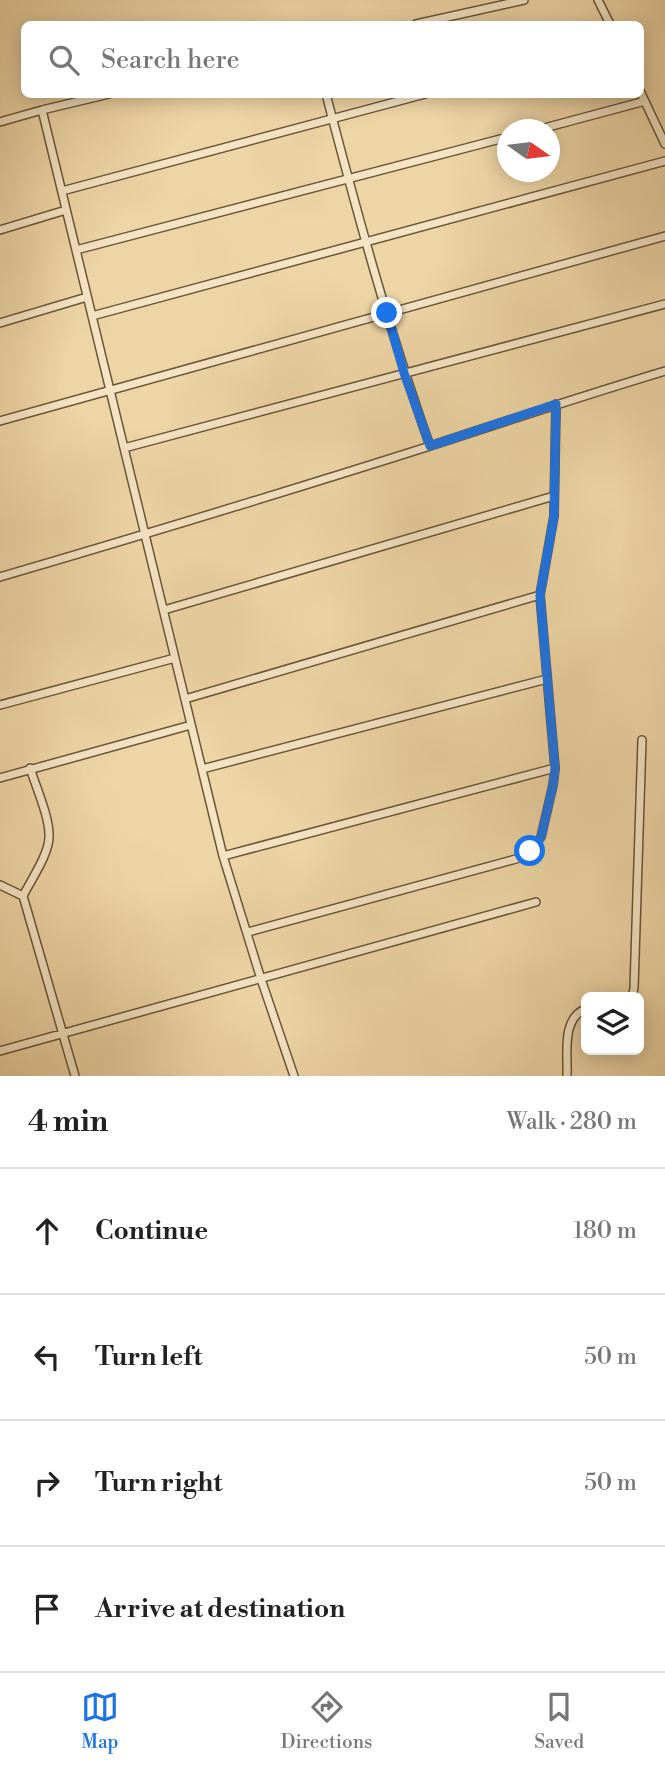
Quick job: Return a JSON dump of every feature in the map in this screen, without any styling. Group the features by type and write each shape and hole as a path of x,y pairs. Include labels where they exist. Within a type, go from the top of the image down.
{"lane":[{"path":"430,21 524,0"},
{"path":"598,0 608,21"},
{"path":"0,122 92,98"},
{"path":"327,98 404,373 430,446"},
{"path":"62,191 410,98"},
{"path":"643,98 665,144"},
{"path":"560,124 645,102"},
{"path":"42,110 223,856 294,1076"},
{"path":"76,250 497,140"},
{"path":"92,316 665,162"},
{"path":"0,230 66,210"},
{"path":"0,421 665,236"},
{"path":"0,323 88,297"},
{"path":"124,448 665,304"},
{"path":"0,577 145,535 665,371"},
{"path":"248,932 516,859 530,851 541,837 555,768 540,595 554,516 556,404"},
{"path":"164,610 554,496"},
{"path":"185,699 540,595"},
{"path":"0,705 175,658"},
{"path":"202,769 547,679"},
{"path":"0,778 191,725"},
{"path":"633,992 642,740"},
{"path":"30,768 50,839 23,896 75,1076"},
{"path":"223,856 555,768"},
{"path":"0,885 23,896"},
{"path":"0,1051 536,902"},
{"path":"567,1076 568,1028 573,1017 581,1011"}],"route":[{"path":"387,313 404,373 430,446 556,404 554,516 540,595 555,768 541,837 530,851"}]}
